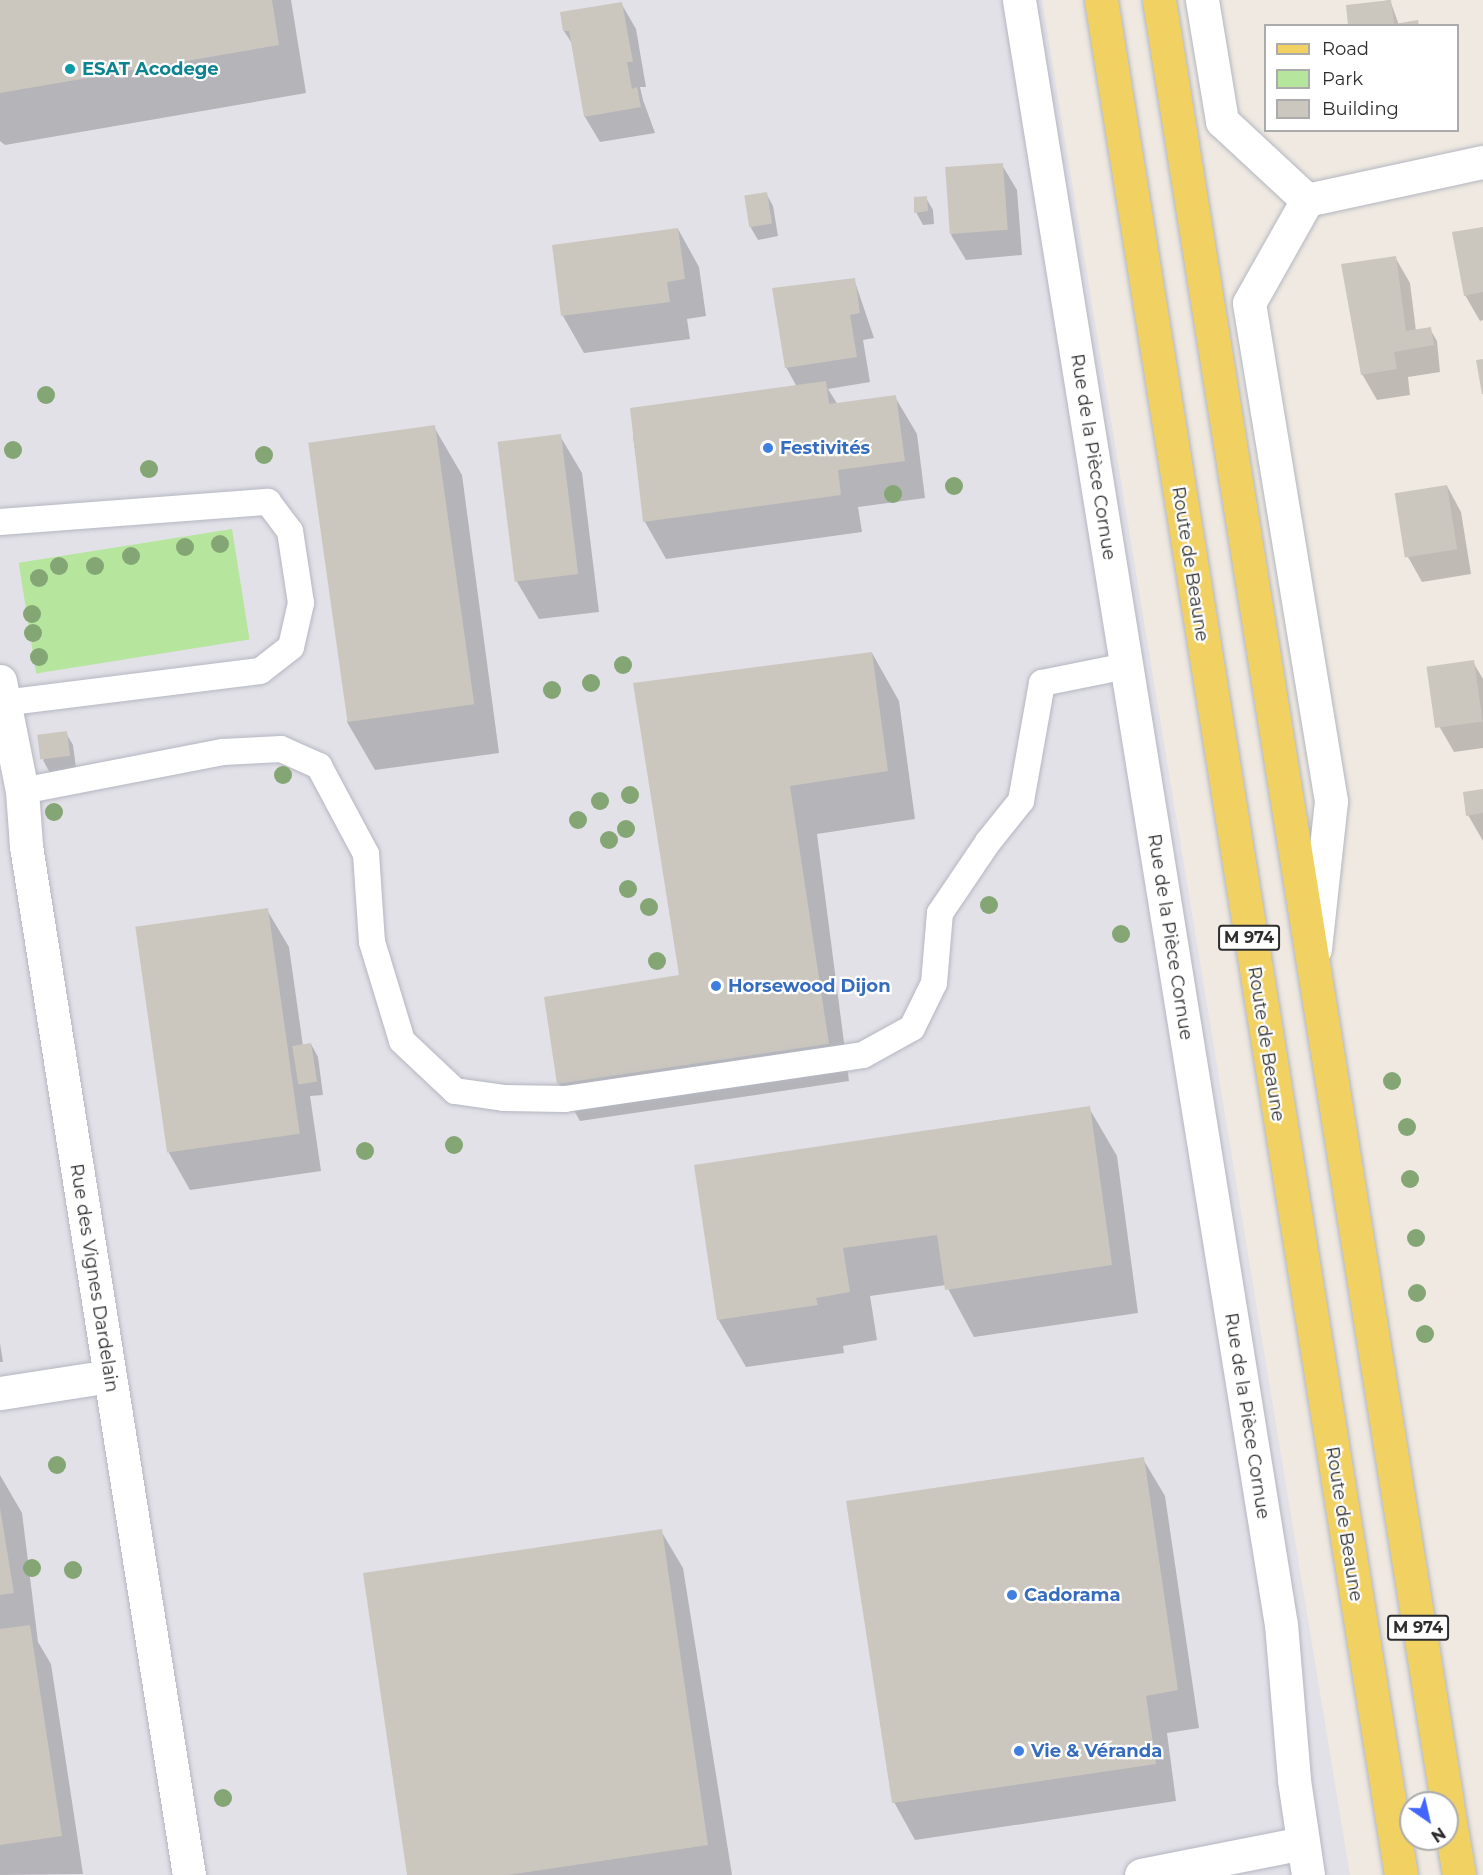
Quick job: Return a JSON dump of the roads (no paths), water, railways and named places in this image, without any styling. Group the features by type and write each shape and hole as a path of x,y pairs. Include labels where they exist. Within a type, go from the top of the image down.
{"main road":[{"name":"Route de Beaune","path":"1101,0 1401,1875"},
{"name":"M 974","path":"1159,0 1445,1791"},
{"name":"M 974","path":"1455,1851 1459,1875"}],"street":[{"name":"Rue de la Pièce Cornue","path":"1019,0 1281,1624 1308,1875"},
{"path":"1202,0 1222,121 1307,200"},
{"path":"1313,974 1331,801 1249,303 1307,200 1483,162"},
{"name":"Rue des Vignes Dardelain","path":"2,692 22,791 13,848 110,1376 189,1875"},
{"path":"0,1393 110,1376"},
{"path":"1141,1875 1303,1843"}],"lane":[{"path":"0,522 268,502 290,531 301,603 291,646 260,671 2,692"},
{"path":"22,791 223,752 280,749 319,766 366,854 372,942 402,1041 455,1091 504,1098 565,1099 863,1055 912,1028 934,983 940,913 988,842 1021,801 1042,683 1126,666"}],"place":[{"name":"ESAT Acodege","path":"70,69"},
{"name":"Festivités","path":"768,448"},
{"name":"Horsewood Dijon","path":"716,986"},
{"name":"Cadorama","path":"1012,1595"},
{"name":"Vie & Véranda","path":"1019,1751"}]}
